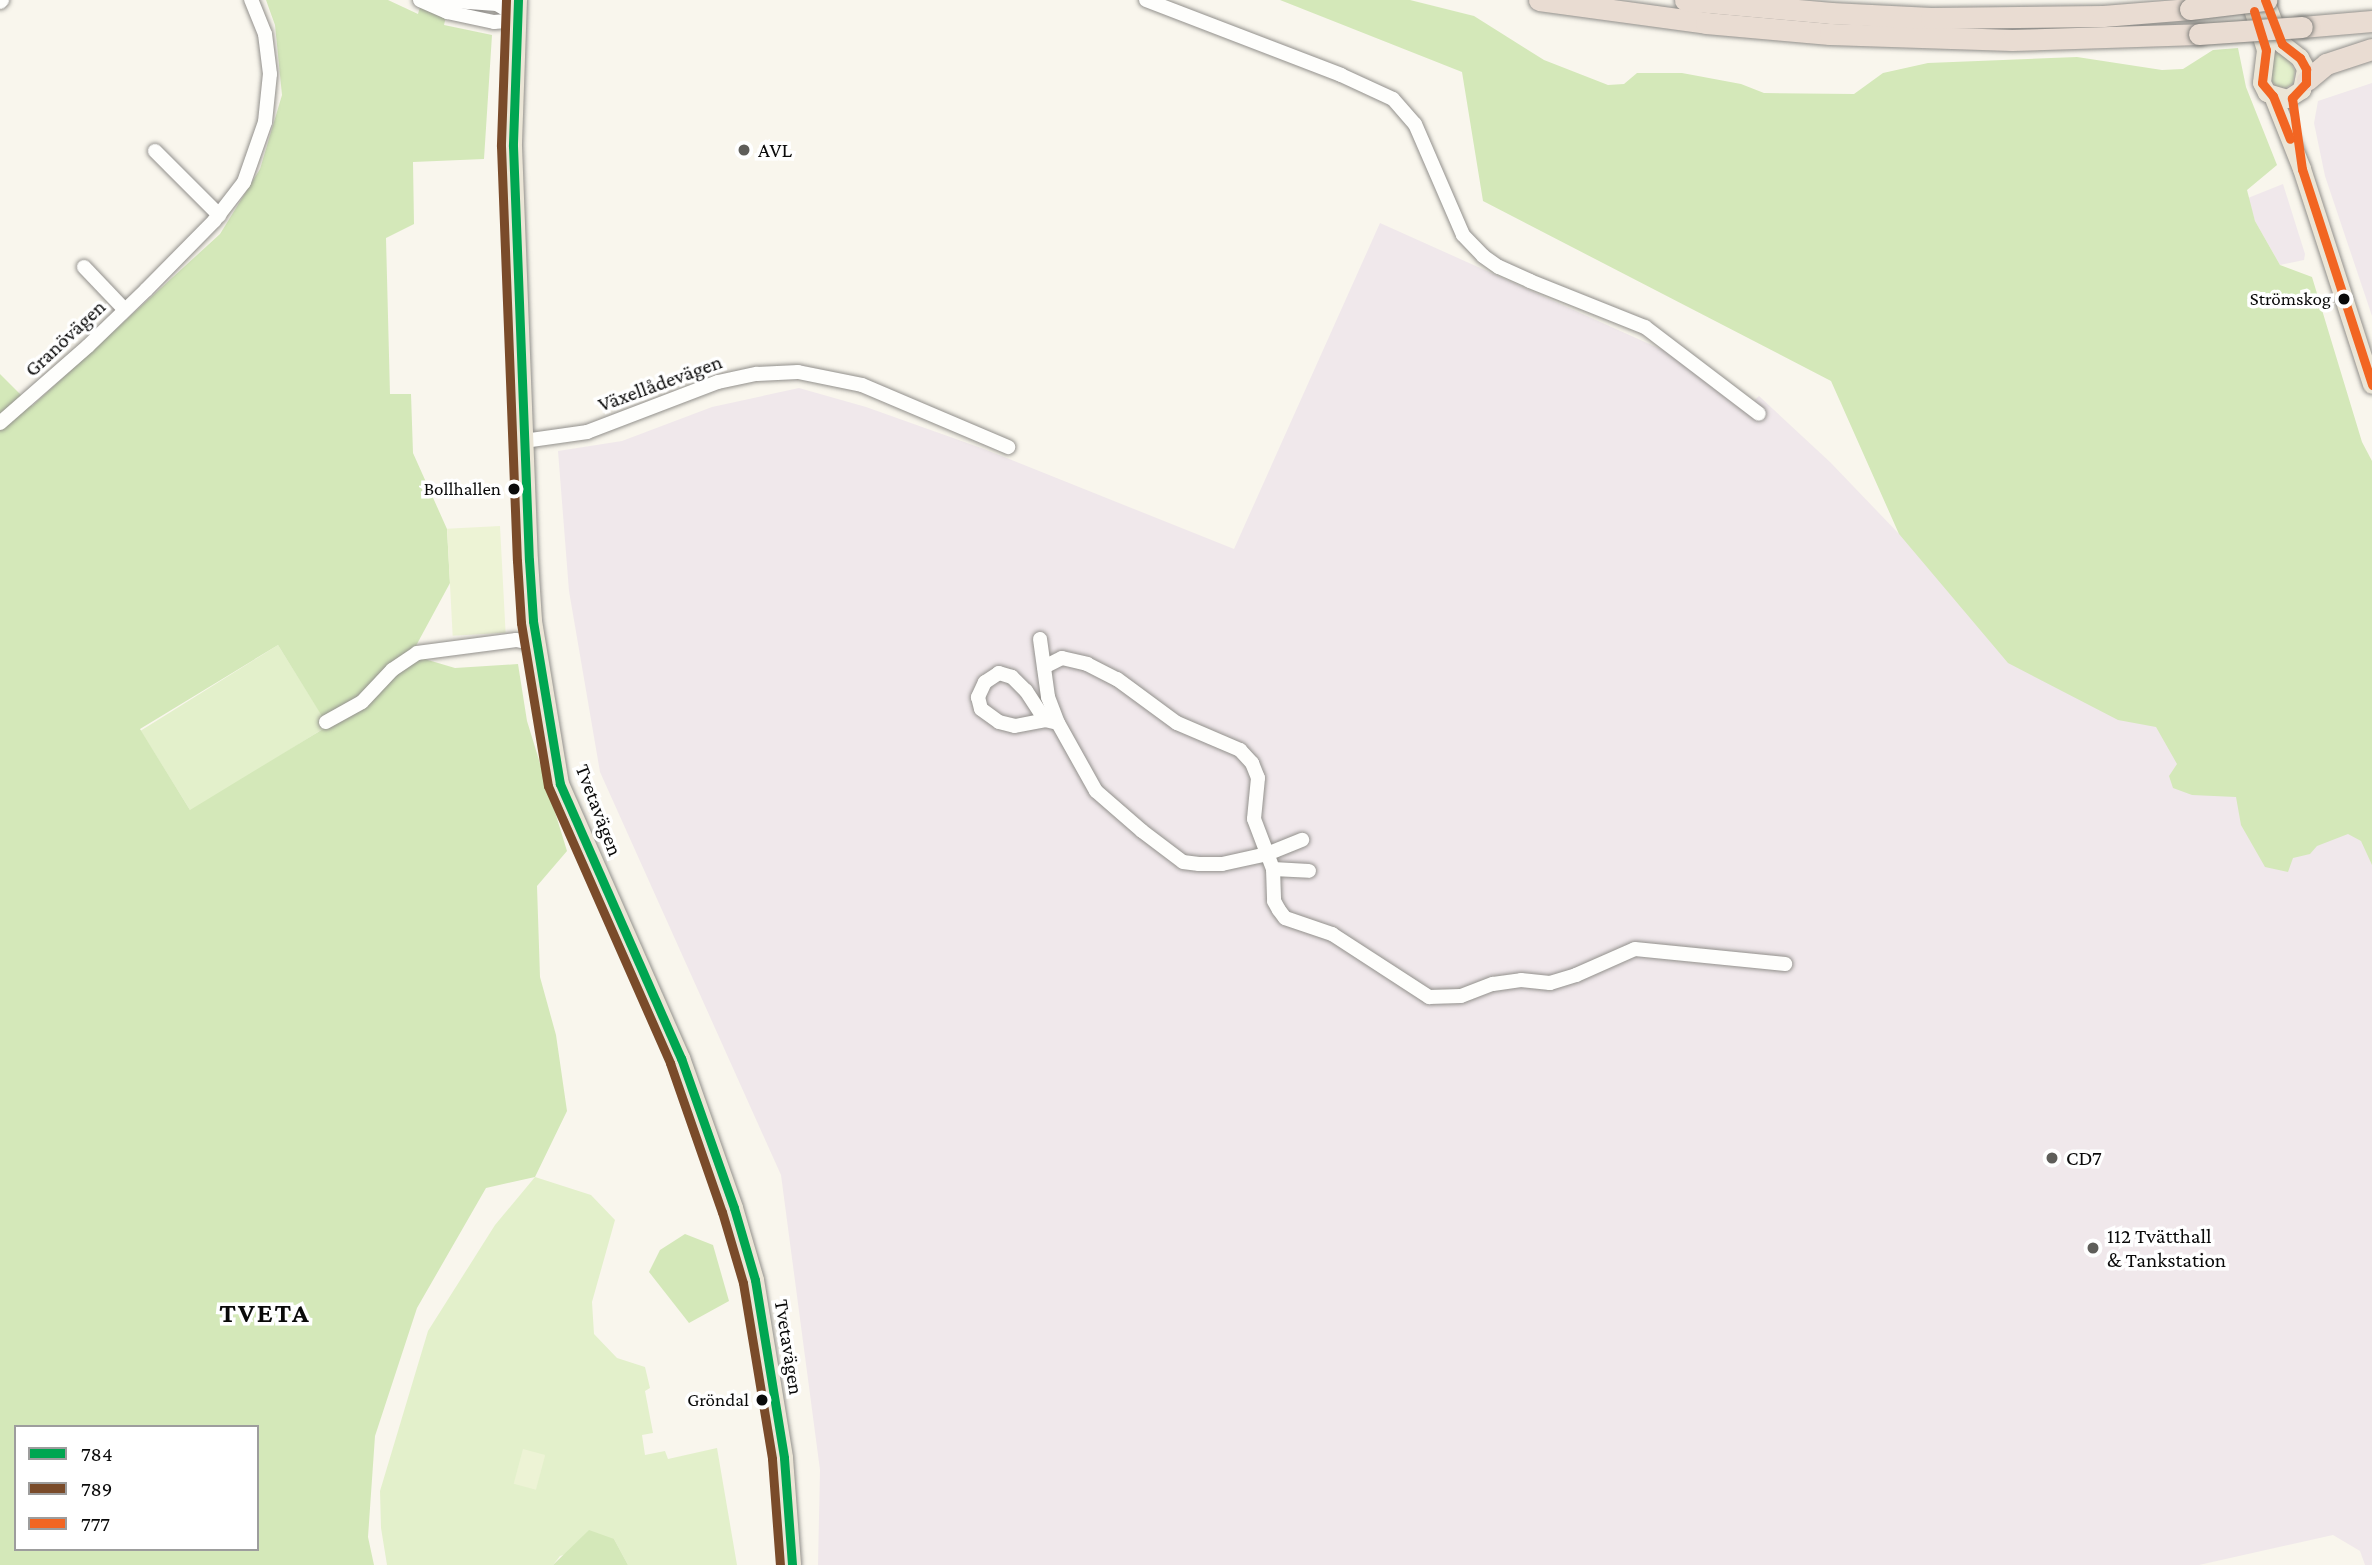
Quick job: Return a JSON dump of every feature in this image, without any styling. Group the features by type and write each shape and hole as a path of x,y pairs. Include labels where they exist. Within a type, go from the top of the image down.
{"highway":[{"path":"1539,0 1706,23 1842,34 2012,40 2199,34 2372,21"},
{"path":"1685,0 1831,13 1931,18 2104,16 2266,0"},
{"path":"2307,80 2326,64 2372,48"}],"main road":[{"path":"2249,0 2266,50 2262,83 2273,96 2302,169 2372,385"},
{"path":"2266,0 2282,44 2304,63 2307,80 2302,90 2292,98 2273,96"},
{"name":"Tvetavägen","path":"518,8 513,146 524,441 537,644 560,784 681,1058 730,1196 755,1280 784,1458 792,1565"},
{"path":"2292,98 2302,169"}],"street":[{"name":"Granövägen","path":"0,423 125,310 219,215 244,182 265,122 270,74 265,34 251,0"},
{"path":"420,0 447,12 494,22 506,21 518,8"},
{"path":"439,0 466,0 518,8"},
{"path":"1146,0 1375,89 1405,111 1421,137 1463,235 1483,256 1499,267 1530,281 1645,327 1759,414"},
{"path":"155,151 219,215"},
{"name":"Granövägen","path":"84,267 125,310"},
{"name":"Växellådevägen","path":"524,441 587,432 718,382 757,374 798,372 862,385 1008,447"},
{"path":"1040,639 1052,722"},
{"path":"326,722 362,702 392,670 417,653 516,640 537,644"},
{"path":"1044,667 1062,658 1087,664 1117,678 1177,723 1240,750 1252,763 1258,778 1254,819 1273,869 1274,901 1285,918 1332,934 1429,997 1461,996 1493,984 1521,980 1550,983 1576,975 1635,949 1785,964"},
{"path":"1052,722 1015,726 999,722 981,709 978,697 985,682 999,673 1012,677 1052,722 1096,791 1183,862 1222,864 1267,854 1302,840"},
{"path":"1273,869 1309,871"}],"shaded area":[{"path":"2372,83 2372,316 2325,176 2314,123 2318,101"},
{"path":"2283,184 2305,254 2304,260 2280,265 2255,221 2248,198"},
{"path":"1380,223 1665,351 1743,411 1759,396 1830,462 1901,536 2050,613 2132,660 2166,744 2190,760 2372,802 2372,1565 2365,1565 2360,1551 2333,1535 2199,1565 818,1565 820,1470 781,1175 600,772 569,591 558,451 622,441 712,407 799,388 866,407 984,449 1234,549"}],"green space":[{"path":"266,0 388,0 418,14 422,0 450,0 444,25 492,35 484,159 413,162 414,224 386,238 390,394 411,394 413,453 447,529 450,583 411,655 455,668 518,664 527,721 567,851 537,886 540,977 556,1035 567,1111 535,1177 486,1188 417,1308 375,1436 368,1537 374,1565 0,1565 0,374 32,406 220,234 260,169 282,95 275,25","holes":["278,645 328,726 190,810 140,729"]},
{"path":"1280,0 1410,0 1474,16 1544,60 1608,85 1624,84 1637,73 1682,73 1741,84 1764,93 1854,94 1883,73 1928,63 2077,57 2162,70 2183,69 2213,50 2238,48 2246,87 2277,165 2247,190 2255,221 2280,265 2312,277 2362,442 2372,461 2372,865 2361,841 2348,834 2317,846 2310,854 2293,858 2288,872 2265,867 2241,825 2236,797 2192,795 2173,788 2169,776 2177,764 2156,727 2118,720 2008,663 1899,534 1831,381 1483,201 1462,72"},
{"path":"2279,52 2286,55 2295,71 2293,83 2286,88 2277,87 2271,81 2274,54"},
{"path":"500,526 506,633 453,636 447,529"},
{"path":"278,645 328,726 191,811 141,731"},
{"path":"535,1177 591,1195 615,1220 592,1302 594,1334 617,1358 645,1367 650,1388 645,1391 653,1433 642,1435 645,1455 665,1451 668,1459 717,1448 737,1565 628,1565 614,1539 560,1556 553,1565 387,1565 381,1528 380,1491 428,1331 495,1225"},
{"path":"685,1234 713,1245 729,1301 689,1323 649,1272 660,1250"},
{"path":"523,1449 545,1455 536,1490 514,1484"},
{"path":"589,1530 614,1539 628,1565 553,1565"}],"transit line":[{"name":"789","path":"506,0 501,146 517,561 521,623 548,786 670,1063 722,1212 743,1283 772,1459 780,1565"},
{"name":"784","path":"518,0 513,146 529,560 533,621 560,784 681,1058 734,1208 755,1280 784,1458 792,1565"},
{"name":"777","path":"2265,0 2282,44 2300,58 2306,69 2306,83 2292,98 2302,169 2372,385"},
{"name":"777","path":"2254,11 2266,50 2262,83 2273,96 2290,139"}],"place":[{"name":"AVL","path":"744,150"},
{"name":"Strömskog","path":"2344,299"},
{"name":"Bollhallen","path":"514,489"},
{"name":"CD7","path":"2052,1158"},
{"name":"112 Tvätthall & Tankstation","path":"2093,1248"},
{"name":"Gröndal","path":"762,1400"}],"district":[{"name":"TVETA","path":"265,1313"}]}
